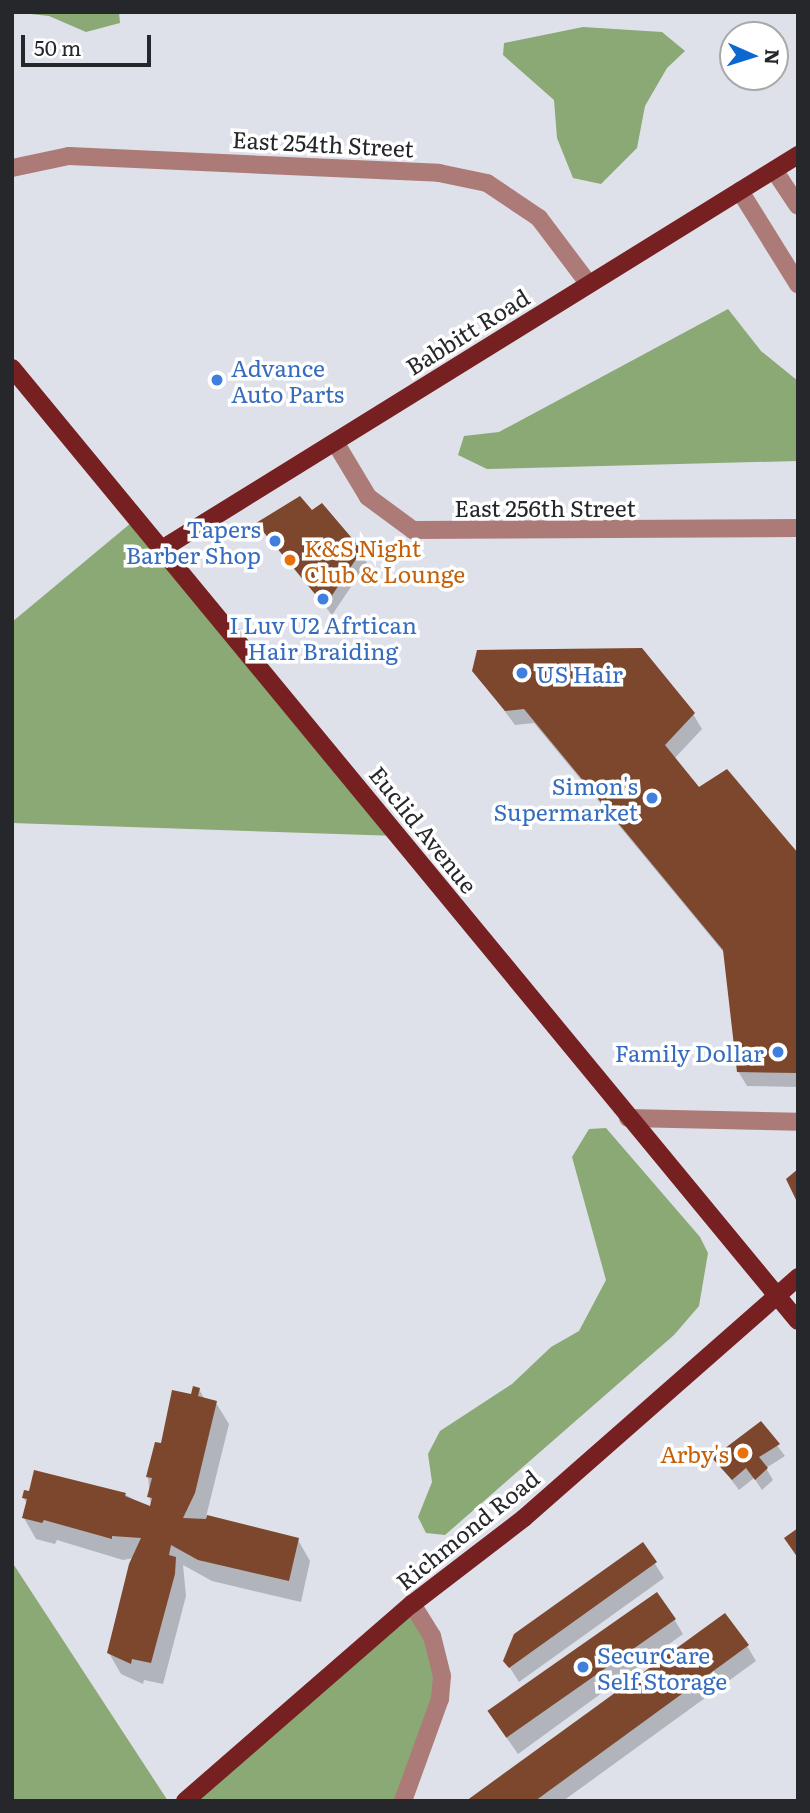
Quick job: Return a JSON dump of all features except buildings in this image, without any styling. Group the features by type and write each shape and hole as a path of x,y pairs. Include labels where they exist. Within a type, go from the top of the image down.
{"main road":[{"name":"Babbitt Road","path":"162,549 798,155"},
{"name":"Euclid Avenue","path":"12,368 798,1321"},
{"name":"Richmond Road","path":"185,1801 412,1604 524,1518 776,1292 798,1277"}],"street":[{"name":"East 254th Street","path":"12,167 69,156 439,173 475,180 487,183 539,218 588,283"},
{"path":"774,170 798,206"},
{"path":"740,191 798,285"},
{"name":"East 256th Street","path":"335,442 368,497 414,530 798,528"},
{"path":"628,1118 798,1122"},
{"path":"403,1801 440,1699 442,1676 432,1636 412,1604"}],"green space":[{"path":"12,12 119,12 120,23 86,32 49,16"},
{"path":"583,27 662,32 685,51 667,68 645,106 637,148 601,184 573,178 557,138 554,100 503,55 504,43"},
{"path":"728,309 761,351 798,381 798,461 487,469 458,455 464,436 499,432"},
{"path":"137,518 398,836 12,823 12,622"},
{"path":"606,1128 700,1237 708,1253 699,1306 674,1335 445,1535 426,1533 418,1517 432,1482 428,1454 440,1431 512,1384 551,1347 579,1331 606,1280 572,1157 589,1129"},
{"path":"12,1562 168,1801 12,1801"},
{"path":"412,1604 442,1676 403,1801 185,1801"}],"place":[{"name":"Advance Auto Parts","path":"217,380"},
{"name":"Tapers Barber Shop","path":"275,541"},
{"name":"K&S Night Club & Lounge","path":"290,560"},
{"name":"I Luv U2 Afrtican Hair Braiding","path":"323,599"},
{"name":"US Hair","path":"522,673"},
{"name":"Simon's Supermarket","path":"652,798"},
{"name":"Family Dollar","path":"778,1052"},
{"name":"Arby's","path":"743,1453"},
{"name":"SecurCare Self Storage","path":"583,1667"}]}
